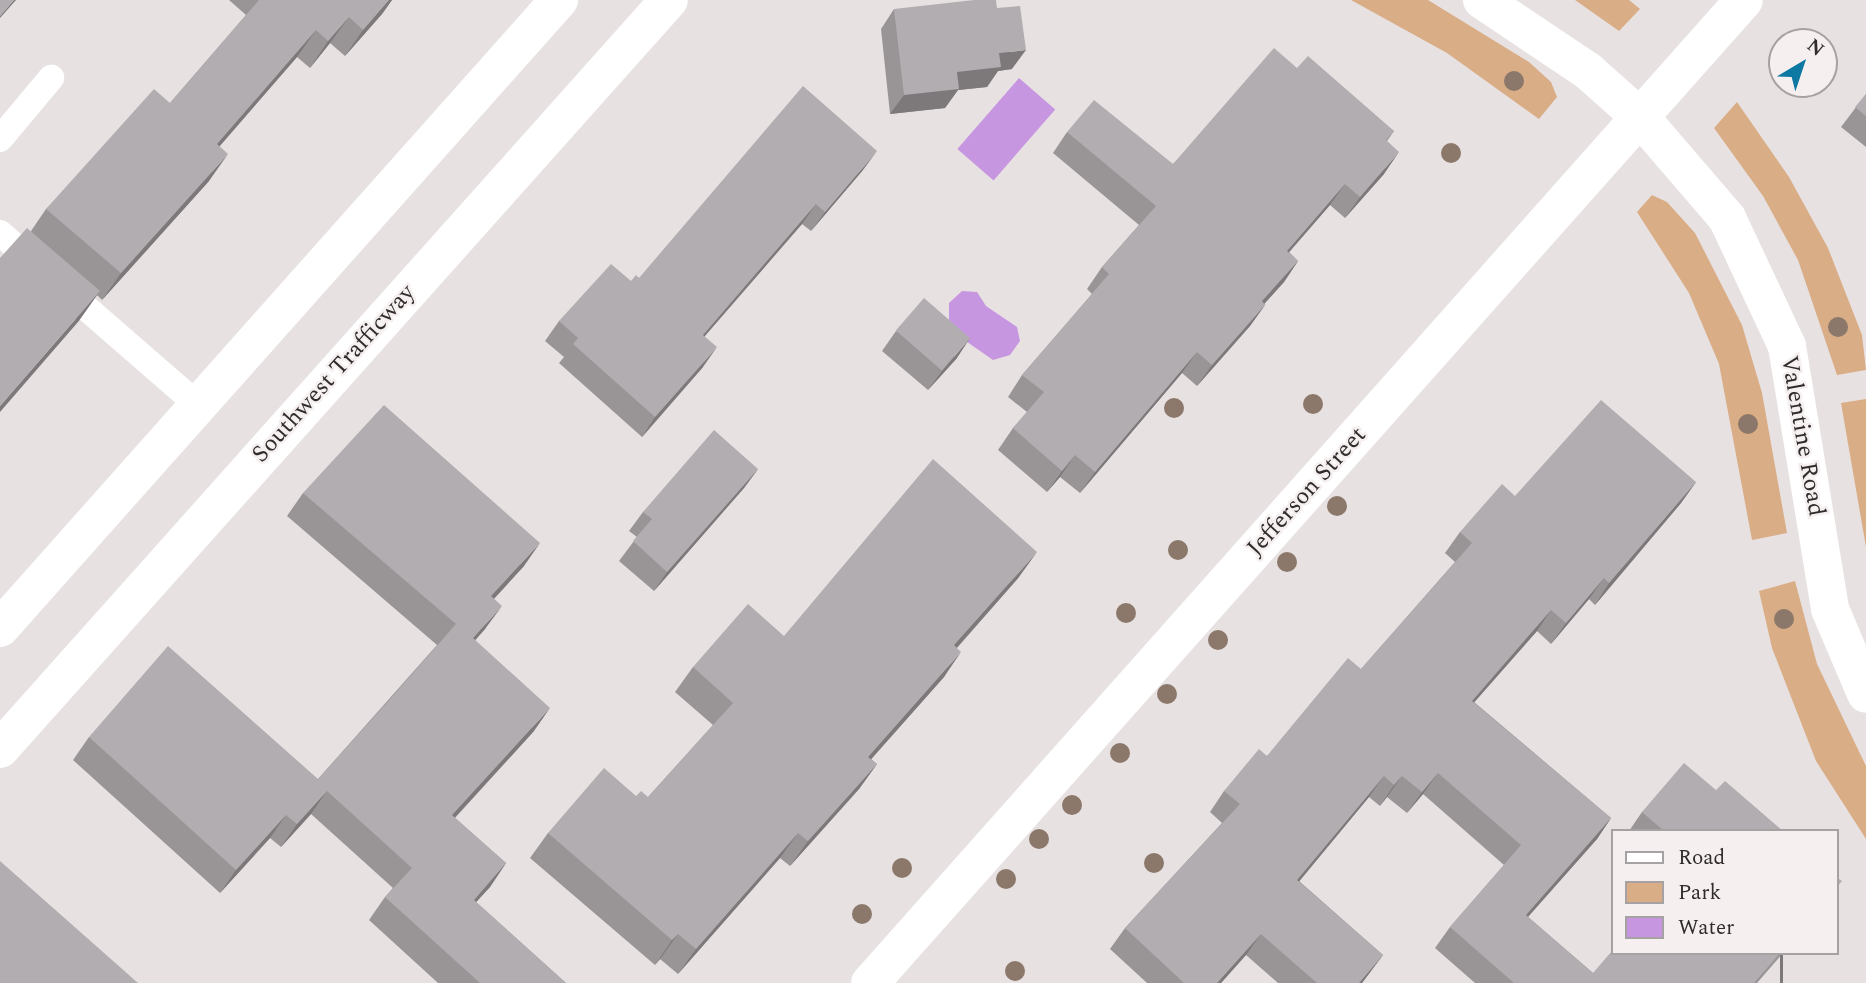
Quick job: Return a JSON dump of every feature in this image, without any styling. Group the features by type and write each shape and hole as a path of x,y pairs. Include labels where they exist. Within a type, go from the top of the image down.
{"street":[{"path":"0,628 559,0"},
{"name":"Southwest Trafficway","path":"0,749 669,0"},
{"name":"Valentine Road","path":"1482,0 1588,71 1641,118 1727,218 1787,346 1830,609 1866,694"},
{"name":"Jefferson Street","path":"870,983 1744,0"}],"lane":[{"path":"0,139 51,78"},
{"path":"0,233 198,405"}],"green space":[{"path":"1351,0 1428,0 1529,62 1551,82 1557,97 1539,119 1447,53"},
{"path":"1575,0 1629,0 1640,9 1619,31"},
{"path":"1737,102 1789,177 1828,248 1862,335 1866,370 1837,375 1798,260 1763,196 1714,128"},
{"path":"1652,195 1667,202 1695,233 1742,325 1762,393 1787,533 1752,540 1719,364 1689,293 1637,212"},
{"path":"1866,399 1866,547 1841,403"},
{"path":"1795,581 1817,664 1866,766 1866,839 1816,761 1772,648 1759,591"}],"water":[{"path":"1019,78 1055,109 994,180 957,149"},
{"path":"962,291 977,292 986,306 1017,327 1020,341 1010,355 993,360 960,337 949,320 949,303"}],"building":[{"path":"0,0 14,0 0,16"},
{"path":"259,0 389,0 363,30 349,17 328,41 316,30 217,144 228,154 121,273 46,209 154,89 170,103"},
{"path":"996,0 997,8 1020,6 1026,50 999,53 1001,67 957,72 959,89 904,95 894,9"},
{"path":"1274,48 1297,68 1308,56 1394,131 1386,140 1399,152 1360,197 1345,184 1287,251 1298,261 1262,301 1265,305 1212,365 1197,352 1095,472 1075,455 1062,471 1013,428 1044,392 1022,375 1109,274 1102,267 1156,206 1067,132 1094,100 1173,164"},
{"path":"803,86 877,151 825,212 816,204 703,335 717,347 655,417 573,344 578,338 559,321 611,264 631,281 636,275 639,278"},
{"path":"1866,94 1866,116 1855,107"},
{"path":"27,228 100,291 0,406 0,258"},
{"path":"924,298 970,338 942,370 896,330"},
{"path":"1601,400 1696,482 1609,583 1604,578 1566,623 1551,610 1472,701 1611,818 1526,915 1593,973 1610,953 1778,955 1754,983 1514,983 1450,927 1521,845 1438,773 1422,792 1402,776 1394,785 1384,776 1297,880 1383,955 1359,983 1317,983 1261,934 1217,983 1184,983 1125,928 1240,804 1224,791 1259,749 1267,756 1348,658 1361,669 1472,543 1460,532 1502,484 1515,496"},
{"path":"384,405 540,543 491,596 502,606 473,638 550,708 452,815 506,863 474,900 566,983 480,983 385,897 412,868 327,791 297,824 286,815 236,870 89,737 168,646 318,779 392,697 456,624 303,493"},
{"path":"714,430 758,469 667,572 633,541 652,519 643,512"},
{"path":"933,459 1037,552 954,645 961,652 868,757 877,764 808,841 798,833 696,949 678,934 672,940 548,833 604,768 636,796 641,791 648,797 733,703 693,667 748,604 784,636"},
{"path":"1684,763 1716,790 1725,781 1781,829 1662,829 1642,812"},
{"path":"0,861 138,983 0,983"}]}
